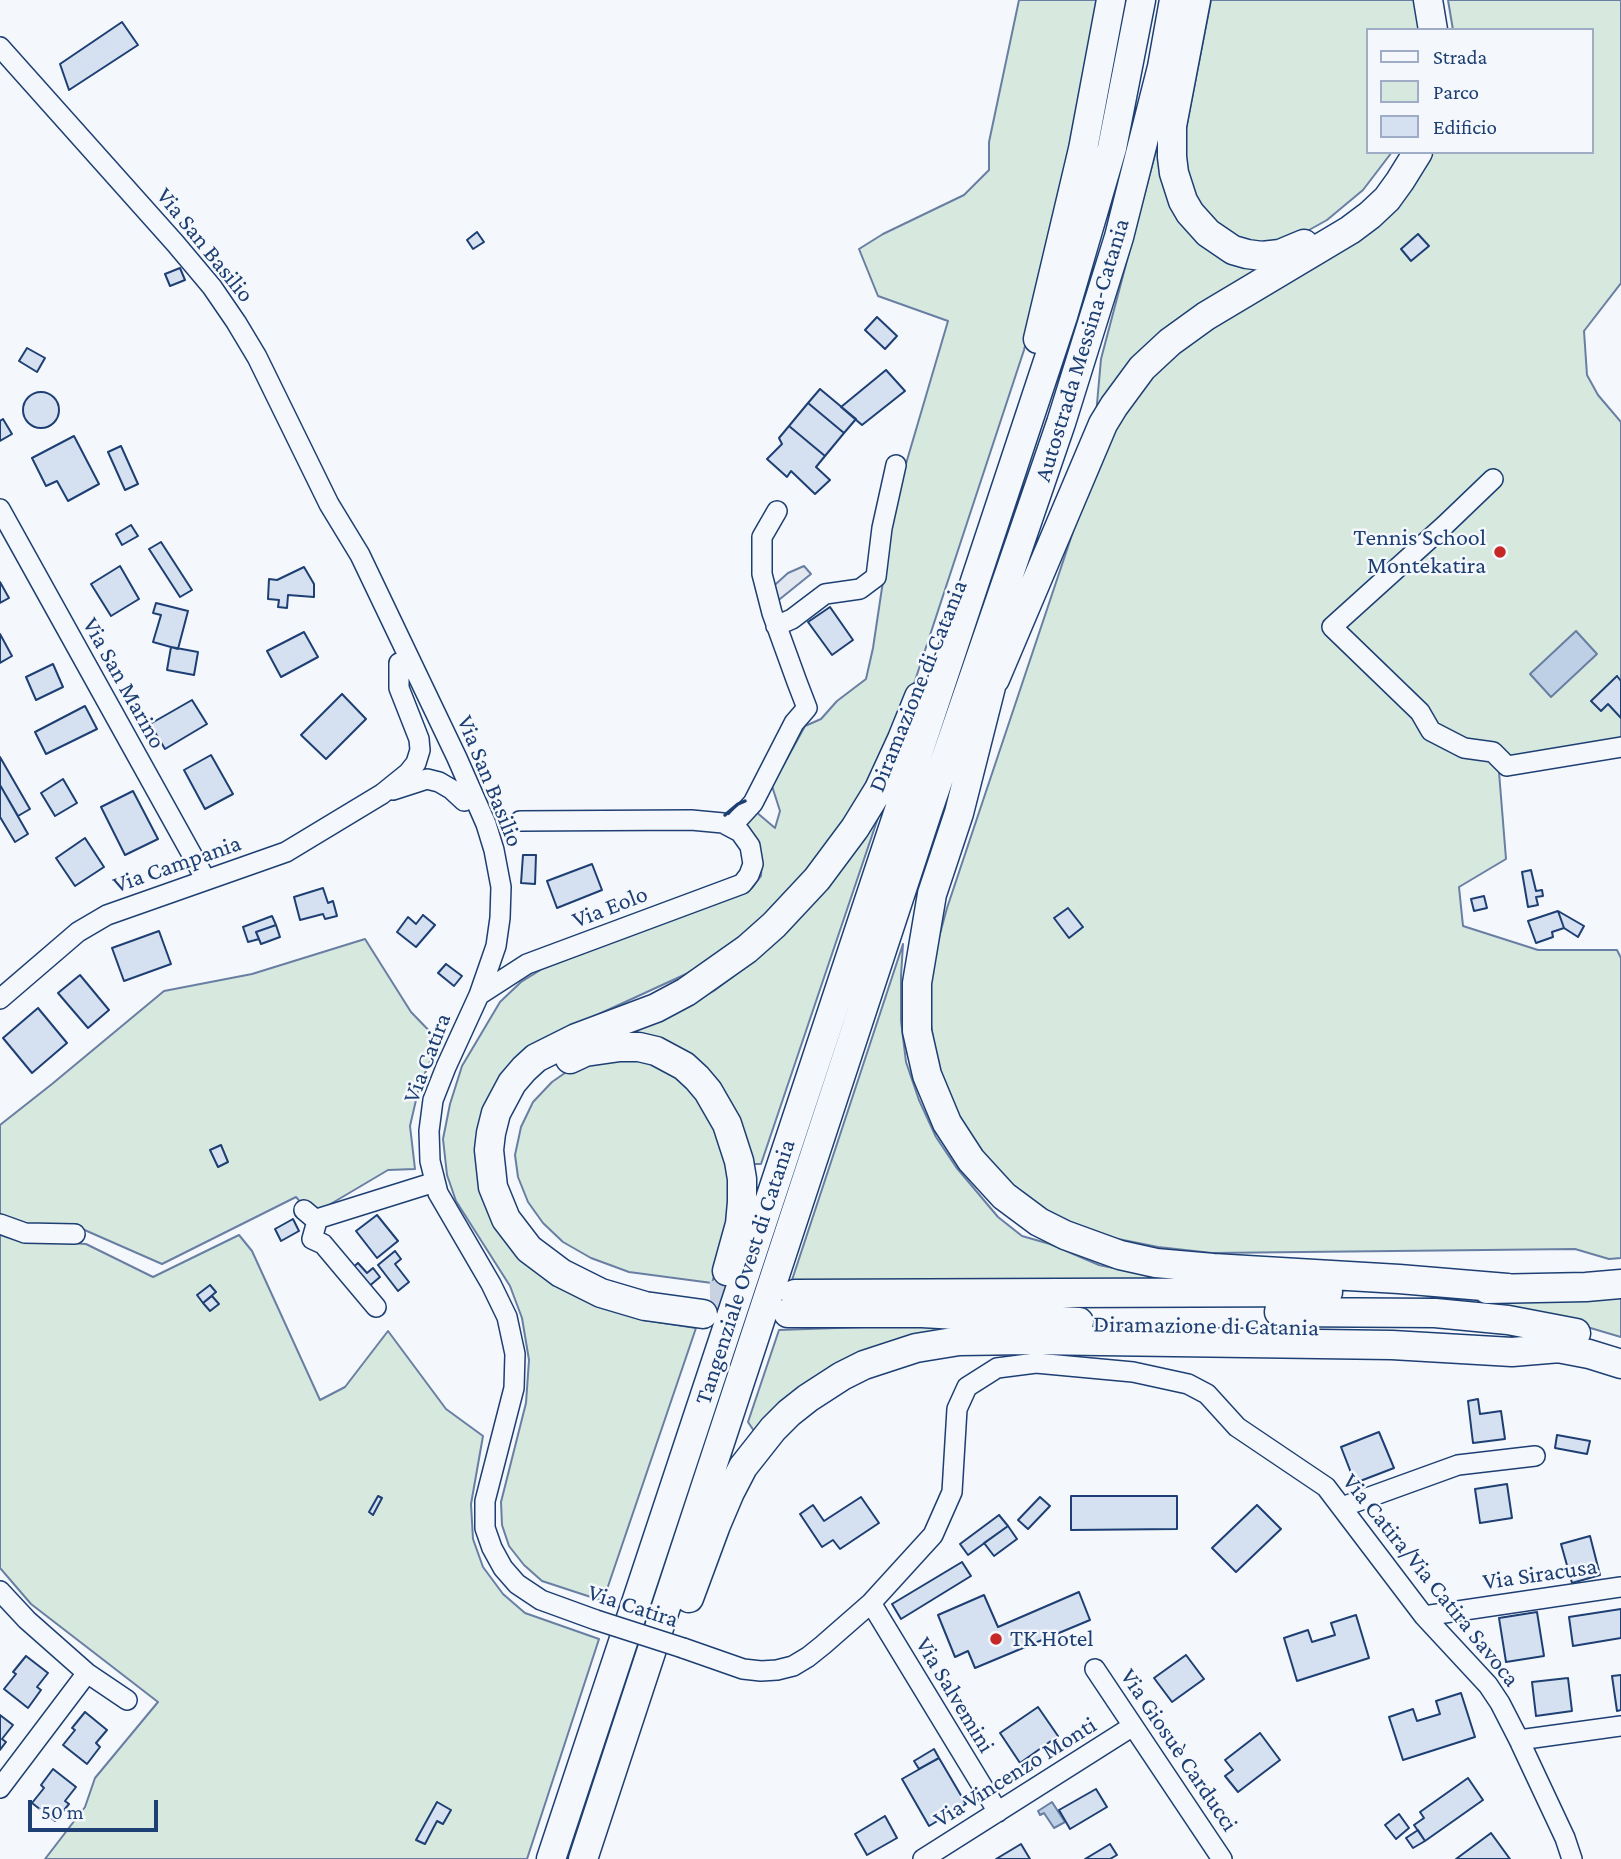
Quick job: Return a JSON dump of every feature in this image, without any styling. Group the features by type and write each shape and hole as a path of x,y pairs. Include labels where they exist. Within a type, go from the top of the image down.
{"highway":[{"path":"1017,453 1026,386 1083,149 1111,0"},
{"name":"Autostrada Messina-Catania","path":"941,686 1063,316 1112,148 1141,0"},
{"name":"Autostrada Messina-Catania","path":"977,697 1119,237 1159,79 1174,0"},
{"path":"1196,0 1172,126 1172,157 1174,173 1184,201 1198,223 1219,242 1233,250 1262,256 1295,249 1344,223 1363,207 1392,175 1405,154"},
{"path":"1428,0 1433,28"},
{"path":"1439,0 1443,28"},
{"path":"1417,154 1387,199 1350,230 1206,316 1170,342 1142,368 1103,424 977,697 959,813 932,894 916,983 917,1031 927,1075 947,1123 971,1160 1004,1196 1039,1222 1065,1235 1120,1255 1156,1263 1507,1289"},
{"name":"Diramazione di Catania","path":"647,1567 667,1455 740,1224 742,1202 739,1161 727,1124 719,1107 684,1066 656,1051 620,1046 585,1052 554,1068 530,1090 521,1105 509,1136 507,1154 511,1184 531,1225 569,1260 608,1278 707,1304 645,1306 601,1293 561,1273 529,1249 506,1219 493,1188 489,1150 496,1113 512,1083 537,1058 576,1038 656,1008 686,992 747,949 774,925 817,879 855,828 878,789 919,697 960,579 1002,498"},
{"name":"Tangenziale Ovest di Catania","path":"551,1859 941,686"},
{"name":"Tangenziale Ovest di Catania","path":"583,1859 928,813 977,697"},
{"path":"1289,1292 1399,1279 1621,1268"},
{"name":"Diramazione di Catania","path":"1621,1284 1507,1289 792,1303 1105,1324 1435,1331 1560,1348 1621,1364"},
{"path":"922,1313 1435,1313 1548,1327 1621,1344"},
{"path":"596,1819 634,1756 702,1561 743,1467 757,1447 789,1413 825,1386 864,1365 916,1348 978,1340 1392,1345 1512,1352 1560,1348"}],"street":[{"name":"Via San Basilio","path":"0,47 212,287 257,357 329,504 360,555 424,687 486,824 494,850 501,887 500,918 496,947 479,995"},
{"path":"776,626 792,619 825,594 860,589 876,577 882,528 896,464"},
{"path":"1493,478 1332,627 1420,712 1431,731 1464,748 1493,752 1507,765 1621,747"},
{"name":"Via San Basilio","path":"329,504 348,557 464,801 483,851 489,888 479,995"},
{"name":"Via San Marino","path":"0,509 206,880"},
{"path":"520,821 691,820 727,825 753,803 794,723 807,708 776,626 762,573 762,537 777,511"},
{"path":"382,794 408,773 416,763 420,750 416,730 399,688 399,663"},
{"path":"382,794 427,779 445,786 464,801"},
{"name":"Via Campania","path":"0,999 78,932 107,915 286,852 382,794"},
{"name":"Via Eolo","path":"479,995 527,964 742,884 753,864 750,846 740,832 727,825"},
{"name":"Via Catira","path":"479,995 433,1100 429,1131 430,1161 438,1193 507,1317 515,1354 514,1388 485,1501 485,1528 503,1568 517,1584 541,1600 743,1669 777,1670 793,1666 808,1657 871,1603 933,1535 952,1492 957,1409 967,1387 998,1368 1036,1363 1133,1372 1188,1384"},
{"path":"376,1307 324,1244 312,1239 311,1216 320,1218 435,1182"},
{"path":"0,1224 26,1233 75,1234"},
{"name":"Via Catira/Via Catira Savoca","path":"1188,1384 1207,1394 1237,1427 1326,1487 1424,1616 1488,1685 1519,1740 1565,1838 1572,1859"},
{"path":"1342,1507 1458,1465 1535,1456"},
{"name":"Via Siracusa","path":"1424,1616 1621,1587"},
{"path":"0,1591 27,1620 87,1673 127,1700"},
{"name":"Via Salvemini","path":"871,1603 998,1812"},
{"name":"Via Giosuè Carducci","path":"1095,1669 1222,1859"},
{"path":"0,1788 87,1673"},
{"name":"Via Vincenzo Monti","path":"923,1859 1133,1726"},
{"path":"1519,1740 1621,1726"}],"green space":[{"path":"1019,0 1102,0 1077,124 1024,350 906,708 874,780 794,889 710,963 549,1037 513,1063 487,1201 644,1320 696,1328 603,1601 542,1581 524,1565 509,1546 502,1525 501,1502 526,1403 529,1360 522,1318 510,1286 456,1201 447,1175 443,1139 450,1104 462,1066 500,1002 521,982 542,969 752,888 761,876 762,858 746,823 755,811 775,828 780,811 772,786 805,726 821,719 837,701 866,679 895,501 948,321 878,296 859,249 883,234 964,195 989,170 989,142"},
{"path":"1211,0 1415,0 1421,28 1366,28 1366,154 1390,154 1363,190 1327,220 1291,240 1268,246 1227,235 1194,199 1187,176 1185,134"},
{"path":"1448,0 1621,0 1621,283 1584,331 1587,375 1598,395 1621,422 1621,745 1499,772 1506,859 1459,887 1463,926 1538,950 1617,950 1621,958 1621,1258 1609,1259 1575,1249 1212,1253 1158,1247 1113,1238 1073,1225 1037,1205 1009,1185 980,1154 963,1126 936,1061 931,1025 929,995 935,952 947,908 1099,454 1117,419 1158,366 1426,154 1593,154 1593,28 1453,28"},
{"path":"1159,139 1166,175 1264,272 1096,415 1101,359"},
{"path":"883,803 761,1164 751,1164 727,1101 609,1036 667,1015 715,990 750,964 785,933"},
{"path":"365,939 411,1012 439,1041 419,1087 410,1126 415,1169 388,1170 312,1215 296,1197 162,1264 80,1228 29,1229 0,1219 0,1125 164,991 252,974"},
{"path":"903,944 901,1021 906,1062 919,1100 936,1137 956,1167 998,1217 1022,1236 1050,1244 1099,1265 1156,1277 1230,1283 792,1280"},
{"path":"598,1057 659,1063 683,1079 721,1129 732,1196 728,1229 712,1283 629,1272 591,1258 563,1242 543,1223 528,1202 518,1177 515,1155 521,1127 533,1102 552,1082 572,1068"},
{"path":"0,1233 22,1240 86,1244 153,1277 239,1235 252,1251 320,1400 345,1387 388,1331 446,1409 483,1436 471,1504 473,1539 483,1567 503,1594 525,1613 599,1639 527,1859 45,1859 85,1807 95,1778 158,1702 31,1604 0,1568"},
{"path":"1621,1292 1621,1337 1587,1327 1405,1300 1478,1295"},
{"path":"951,1324 1015,1327 779,1405 754,1431 748,1422 779,1330"}],"shaded area":[{"path":"804,566 811,574 770,607 767,592 788,573"}],"water":[{"path":"1576,631 1597,654 1551,697 1530,674"},
{"path":"1052,1802 1065,1822 1054,1828 1044,1813 1040,1815 1038,1811"}],"building":[{"path":"122,22 138,45 69,90 60,64"},
{"path":"477,232 484,242 473,249 467,240"},
{"path":"1418,234 1429,246 1411,261 1401,249"},
{"path":"180,268 185,280 170,286 165,274"},
{"path":"877,317 897,336 885,349 865,330"},
{"path":"27,348 45,358 37,372 19,361"},
{"path":"886,370 905,391 862,425 841,407"},
{"path":"820,389 856,419 844,433 808,403"},
{"path":"41,392 54,397 59,410 54,423 41,428 28,423 23,410 28,397"},
{"path":"808,403 844,433 825,456 789,426"},
{"path":"3,419 12,434 0,441 0,421"},
{"path":"789,426 825,456 816,467 830,480 815,494 791,471 787,477 767,459 782,444 779,438"},
{"path":"74,436 99,484 68,501 57,481 46,486 32,458"},
{"path":"121,446 138,484 125,490 108,452"},
{"path":"131,525 138,536 122,545 116,534"},
{"path":"161,542 192,590 180,597 149,549"},
{"path":"120,566 139,599 111,616 91,584"},
{"path":"304,567 314,584 314,597 288,595 287,608 278,607 279,600 268,599 269,579 277,580"},
{"path":"0,582 9,598 0,603"},
{"path":"156,603 188,611 178,649 153,642 161,615 153,613"},
{"path":"830,607 853,640 832,655 808,622"},
{"path":"304,632 318,657 281,677 267,651"},
{"path":"0,634 12,656 0,663"},
{"path":"171,647 198,652 194,675 167,670"},
{"path":"53,664 63,687 36,700 26,677"},
{"path":"1617,676 1621,681 1621,718 1608,704 1601,711 1591,701"},
{"path":"342,694 366,719 326,759 301,735"},
{"path":"192,700 207,724 165,749 150,724"},
{"path":"85,706 97,729 46,754 35,732"},
{"path":"211,755 233,794 205,809 184,770"},
{"path":"0,757 30,809 18,816 0,785"},
{"path":"63,779 77,803 55,816 41,793"},
{"path":"0,785 28,834 15,842 0,817"},
{"path":"133,791 158,839 125,855 101,807"},
{"path":"85,838 104,867 75,886 56,858"},
{"path":"523,855 536,855 535,884 521,883"},
{"path":"592,864 602,890 557,908 547,881"},
{"path":"1531,870 1536,891 1542,890 1543,896 1536,897 1538,905 1528,907 1522,872"},
{"path":"323,888 328,903 333,901 337,916 325,919 323,914 300,920 294,897"},
{"path":"1484,896 1487,908 1474,911 1471,899"},
{"path":"1068,908 1083,927 1069,938 1054,918"},
{"path":"1558,911 1584,926 1578,937 1564,928"},
{"path":"1558,911 1564,928 1552,932 1553,937 1536,943 1528,921"},
{"path":"423,915 435,925 416,947 397,932 408,917 416,924"},
{"path":"272,916 276,925 256,932 259,939 248,942 243,927"},
{"path":"276,925 280,937 261,944 256,932"},
{"path":"159,931 171,964 124,981 112,948"},
{"path":"446,964 462,976 454,986 438,973"},
{"path":"80,975 109,1010 88,1028 58,993"},
{"path":"38,1008 67,1043 32,1073 3,1038"},
{"path":"221,1145 228,1162 218,1167 210,1150"},
{"path":"377,1215 398,1241 377,1258 356,1231"},
{"path":"293,1219 299,1231 281,1241 275,1229"},
{"path":"395,1251 401,1259 395,1264 409,1282 398,1291 378,1265"},
{"path":"358,1263 367,1273 373,1268 380,1277 367,1288 351,1269"},
{"path":"210,1285 216,1292 203,1303 197,1295"},
{"path":"212,1296 219,1304 210,1311 203,1303"},
{"path":"1478,1399 1480,1414 1501,1411 1505,1439 1473,1443 1468,1401"},
{"path":"1379,1432 1394,1468 1355,1483 1341,1447"},
{"path":"1557,1435 1590,1441 1587,1454 1555,1448"},
{"path":"1507,1484 1512,1518 1480,1523 1475,1489"},
{"path":"378,1496 382,1498 373,1515 369,1512"},
{"path":"1071,1496 1177,1496 1177,1529 1071,1530"},
{"path":"861,1497 879,1523 840,1549 833,1540 822,1547 800,1514 813,1505 824,1521"},
{"path":"1040,1497 1050,1506 1028,1529 1018,1520"},
{"path":"1257,1505 1281,1529 1236,1572 1212,1548"},
{"path":"999,1515 1008,1526 968,1555 960,1544"},
{"path":"1008,1526 1017,1539 994,1556 984,1543"},
{"path":"1590,1536 1600,1575 1572,1583 1561,1544"},
{"path":"962,1562 971,1576 901,1619 892,1604"},
{"name":"TK Hotel","path":"1079,1592 1090,1620 975,1668 968,1651 955,1657 938,1615 984,1595 998,1627"},
{"path":"1621,1609 1621,1638 1573,1646 1569,1617"},
{"path":"1537,1612 1544,1656 1506,1662 1499,1618"},
{"path":"1356,1615 1369,1658 1297,1681 1284,1638 1308,1630 1312,1642 1335,1635 1331,1623"},
{"path":"1186,1655 1204,1679 1172,1702 1154,1678"},
{"path":"26,1656 48,1673 37,1687 41,1690 28,1708 4,1689"},
{"path":"1621,1675 1621,1710 1617,1711 1612,1676"},
{"path":"1568,1678 1572,1711 1536,1716 1532,1682"},
{"path":"1461,1693 1475,1737 1403,1760 1389,1717 1413,1709 1417,1721 1440,1714 1436,1701"},
{"path":"1038,1707 1058,1736 1020,1763 1000,1733"},
{"path":"85,1712 107,1730 96,1743 100,1747 87,1764 63,1745"},
{"path":"0,1715 13,1725 2,1739 6,1742 0,1750"},
{"path":"1260,1733 1280,1760 1238,1792 1225,1776 1233,1770 1225,1760"},
{"path":"934,1749 939,1758 919,1769 914,1761"},
{"path":"939,1758 966,1804 929,1826 902,1779"},
{"path":"53,1769 76,1787 65,1801 69,1804 55,1821 32,1803 44,1788 41,1785"},
{"path":"1468,1778 1483,1800 1425,1841 1414,1825 1424,1818 1420,1812"},
{"path":"1096,1789 1107,1807 1070,1829 1059,1810"},
{"path":"437,1802 451,1810 443,1824 437,1821 425,1844 416,1840"},
{"path":"1399,1814 1409,1828 1396,1839 1385,1825"},
{"path":"885,1816 897,1838 867,1855 855,1834"},
{"path":"1418,1830 1425,1841 1413,1848 1406,1838"},
{"path":"1491,1833 1510,1859 1456,1859"},
{"path":"1021,1844 1030,1859 996,1859"},
{"path":"1110,1844 1117,1855 1110,1859 1085,1859"}],"tunnel":[{"path":"710,1295 761,1294"}],"wall":[{"path":"725,815 745,801"}],"place":[{"name":"Tennis School Montekatira","path":"1500,552"},
{"name":"TK Hotel","path":"996,1639"}]}
